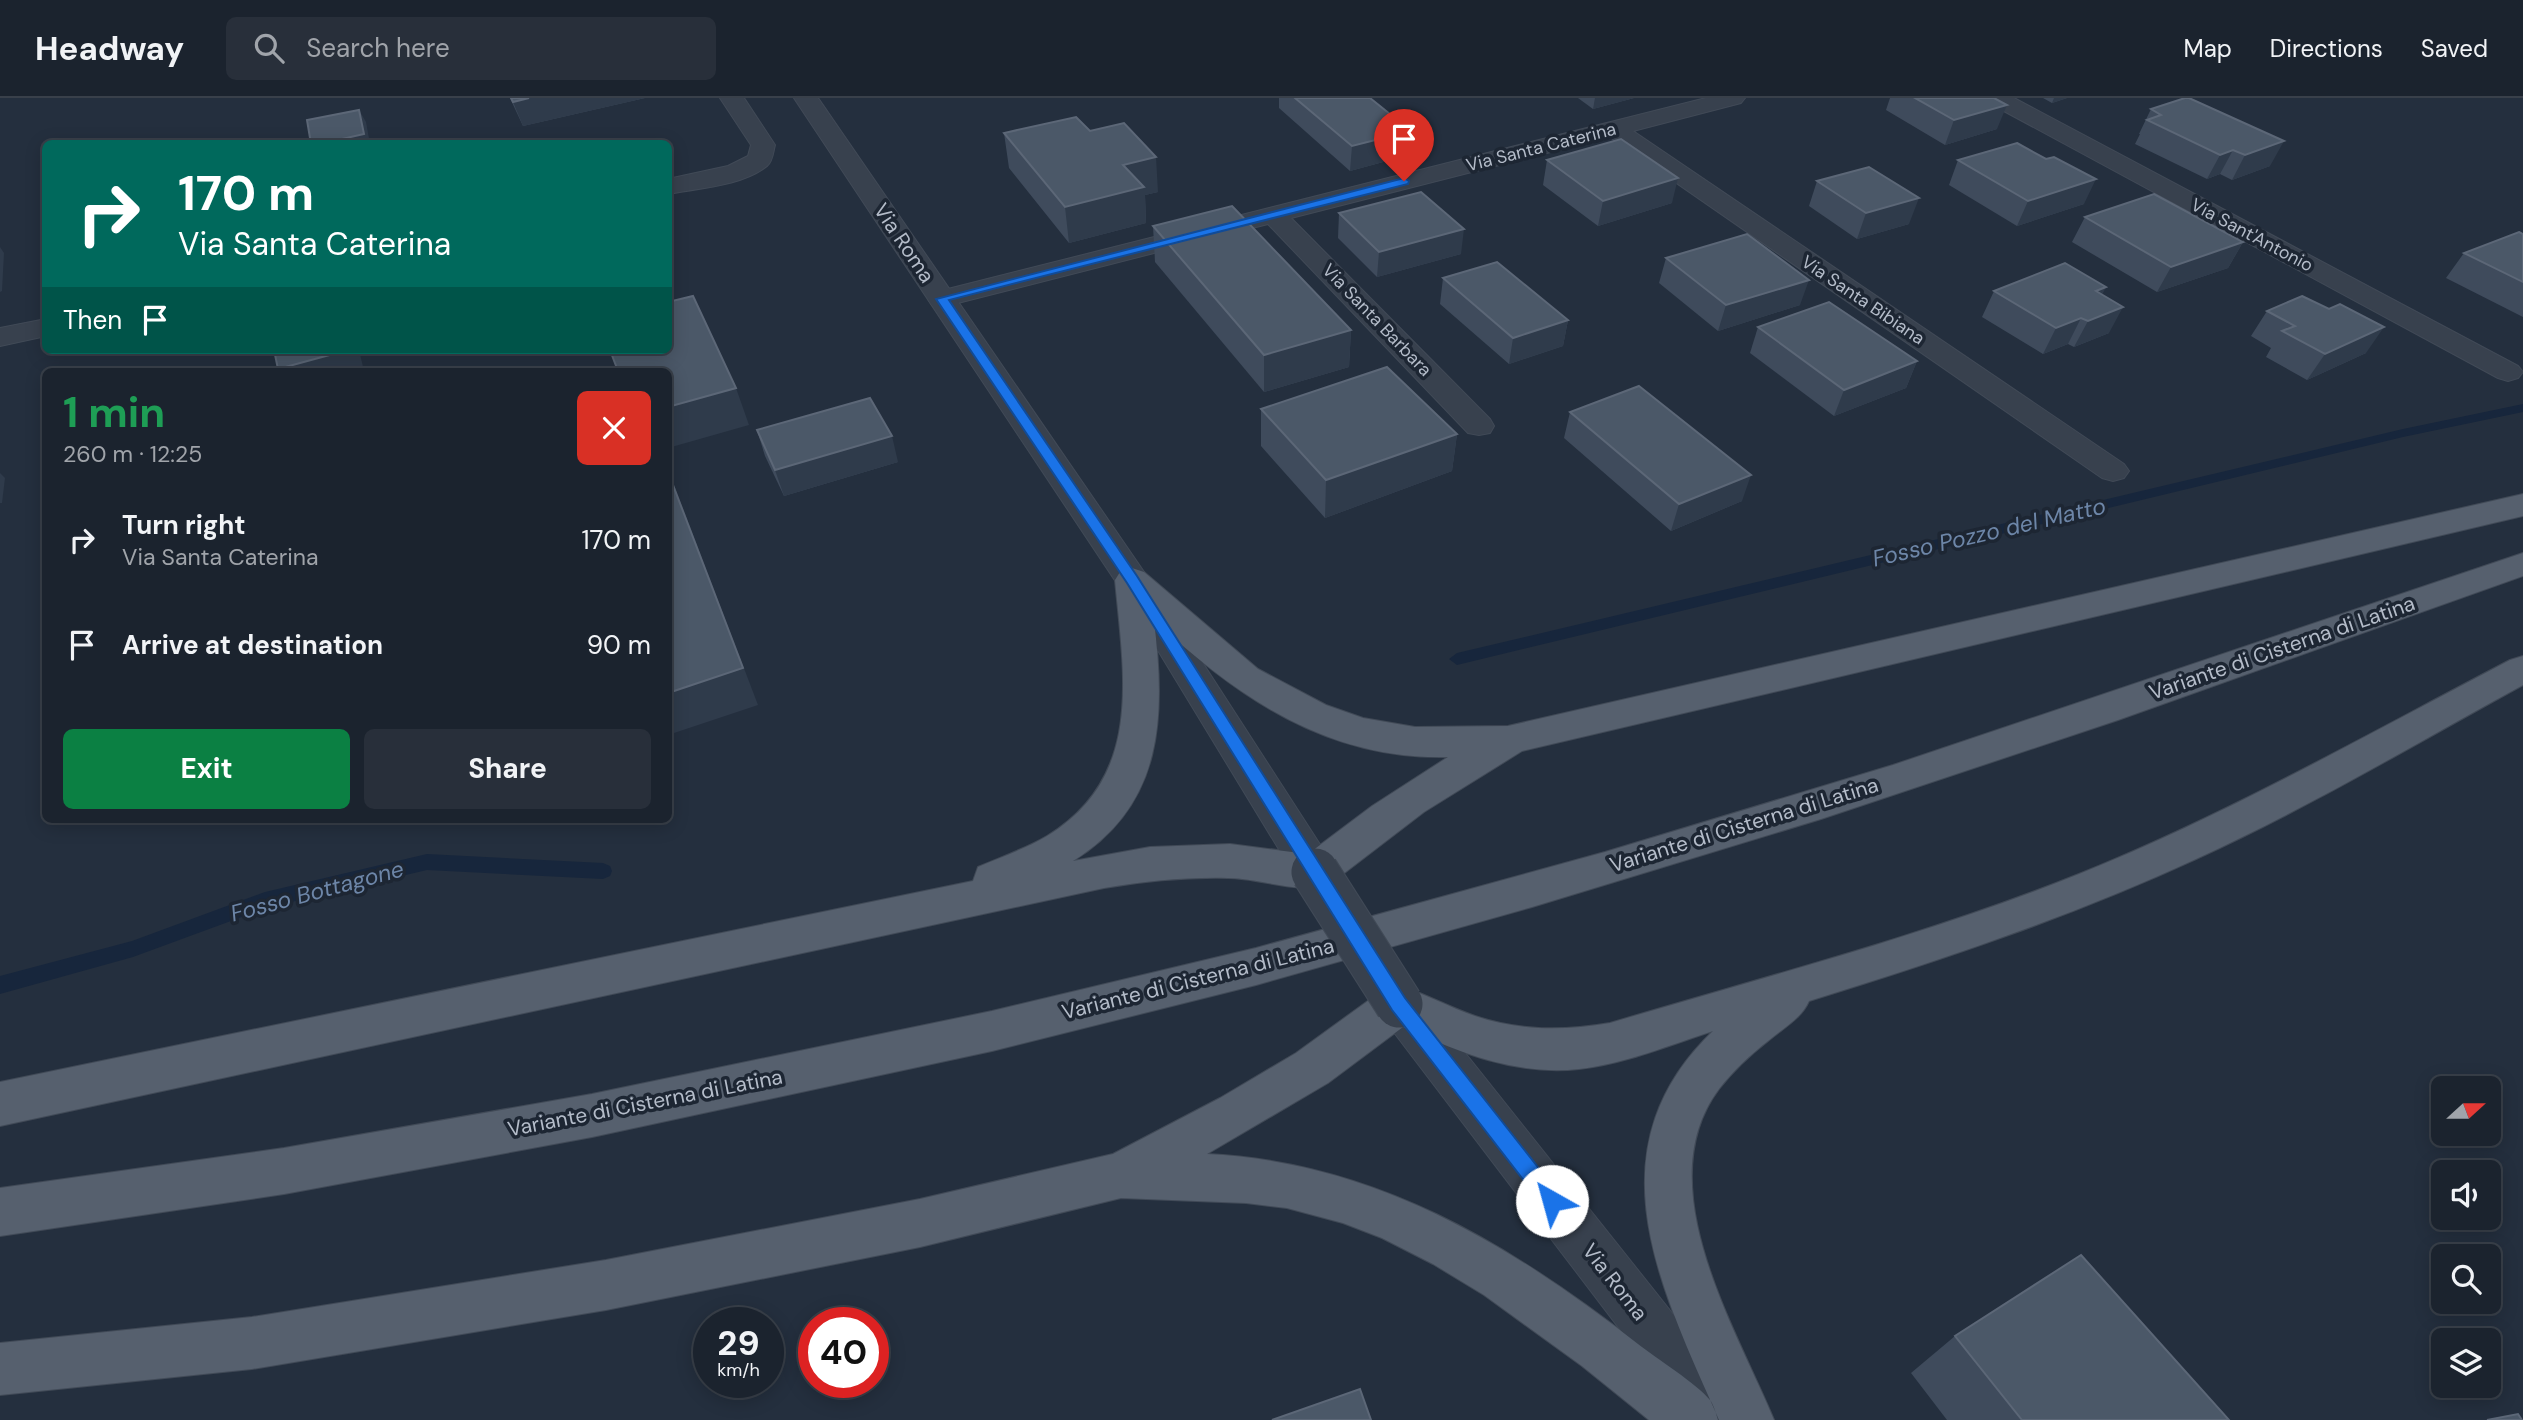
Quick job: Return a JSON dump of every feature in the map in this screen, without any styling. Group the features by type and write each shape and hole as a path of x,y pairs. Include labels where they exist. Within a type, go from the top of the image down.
{"main road":[{"path":"1132,580 1244,678 1297,708 1347,726 1425,742 1512,739 2523,505"},
{"name":"Variante di Cisterna di Latina","path":"0,1212 322,1165 642,1104 929,1045 1140,995 1384,932 1797,810 2018,739 2523,564"},
{"path":"932,907 1068,843 1090,826 1121,787 1137,752 1141,729 1140,668 1132,580"},
{"path":"1120,1175 1237,1113 1312,1068 1399,1004 1466,1034 1521,1050 1568,1051 1610,1044 1962,936 2183,847 2255,812 2523,669"},
{"path":"0,1104 932,907 1150,864 1230,861 1315,872 1405,803 1512,739"},
{"path":"1747,1420 1713,1343 1673,1230 1667,1189 1668,1158 1684,1105 1700,1080 1750,1026 1815,981"},
{"path":"0,1369 252,1343 606,1285 920,1223 1120,1175 1216,1176 1288,1185 1340,1198 1384,1214 1449,1247 1517,1287 1610,1353 1691,1420"}],"street":[{"path":"672,186 736,172 759,160 763,145 733,98"},
{"name":"Via Roma","path":"806,98 1132,580 1399,1004 1723,1420"},
{"name":"Via Santa Caterina","path":"942,299 1733,98"},
{"name":"Via Sant'Antonio","path":"1997,98 2508,372"},
{"name":"Via Santa Bibiana","path":"1613,128 2113,471"},
{"name":"Via Santa Barbara","path":"1274,215 1479,426"},
{"path":"0,337 42,328"}],"building":[{"path":"511,98 529,98 513,102"},
{"path":"1295,98 1370,98 1411,131 1352,146"},
{"path":"1915,98 1994,98 2007,105 1954,120"},
{"path":"2185,98 2284,141 2245,155 2233,150 2220,155 2147,120 2161,115 2151,109"},
{"path":"359,110 364,134 338,140 310,140 307,120"},
{"path":"1076,117 1090,131 1124,123 1156,157 1123,165 1144,187 1065,207 1004,133"},
{"path":"1621,139 1678,178 1603,201 1547,160"},
{"path":"2017,143 2046,159 2054,157 2096,179 2028,201 1958,160"},
{"path":"1869,167 1919,198 1866,213 1817,181"},
{"path":"1421,192 1464,229 1379,252 1339,213"},
{"path":"2154,194 2243,242 2171,267 2085,217"},
{"path":"1232,206 1351,330 1264,355 1153,226"},
{"path":"2519,232 2523,234 2523,282 2464,253"},
{"path":"1747,234 1809,280 1726,305 1666,258"},
{"path":"1497,262 1568,320 1513,338 1443,278"},
{"path":"2065,263 2106,287 2096,291 2123,307 2088,321 2081,318 2056,328 1994,291"},
{"path":"693,296 736,388 672,406 672,368 617,368 612,354 672,354 672,301"},
{"path":"2302,296 2329,309 2340,304 2384,327 2325,354 2282,331 2295,326 2267,311"},
{"path":"1829,302 1917,361 1844,390 1758,327"},
{"path":"275,354 333,354 282,368 278,368"},
{"path":"1387,367 1457,434 1326,480 1261,409"},
{"path":"1639,386 1751,475 1679,504 1570,412"},
{"path":"870,398 892,436 775,470 757,430"},
{"path":"672,482 743,668 672,692"},
{"path":"2081,1255 2229,1420 2022,1420 1955,1336"},
{"path":"1360,1389 1371,1420 1272,1420"},
{"path":"2518,1414 2522,1420 2487,1420"}],"waterway":[{"name":"Fosso Pozzo del Matto","path":"1457,659 2403,433 2523,408"},
{"name":"Fosso Bottagone","path":"0,985 133,949 265,900 427,862 603,871"}],"route":[{"path":"1404,181 942,299 1132,580 1399,1004 1552,1201"}]}
